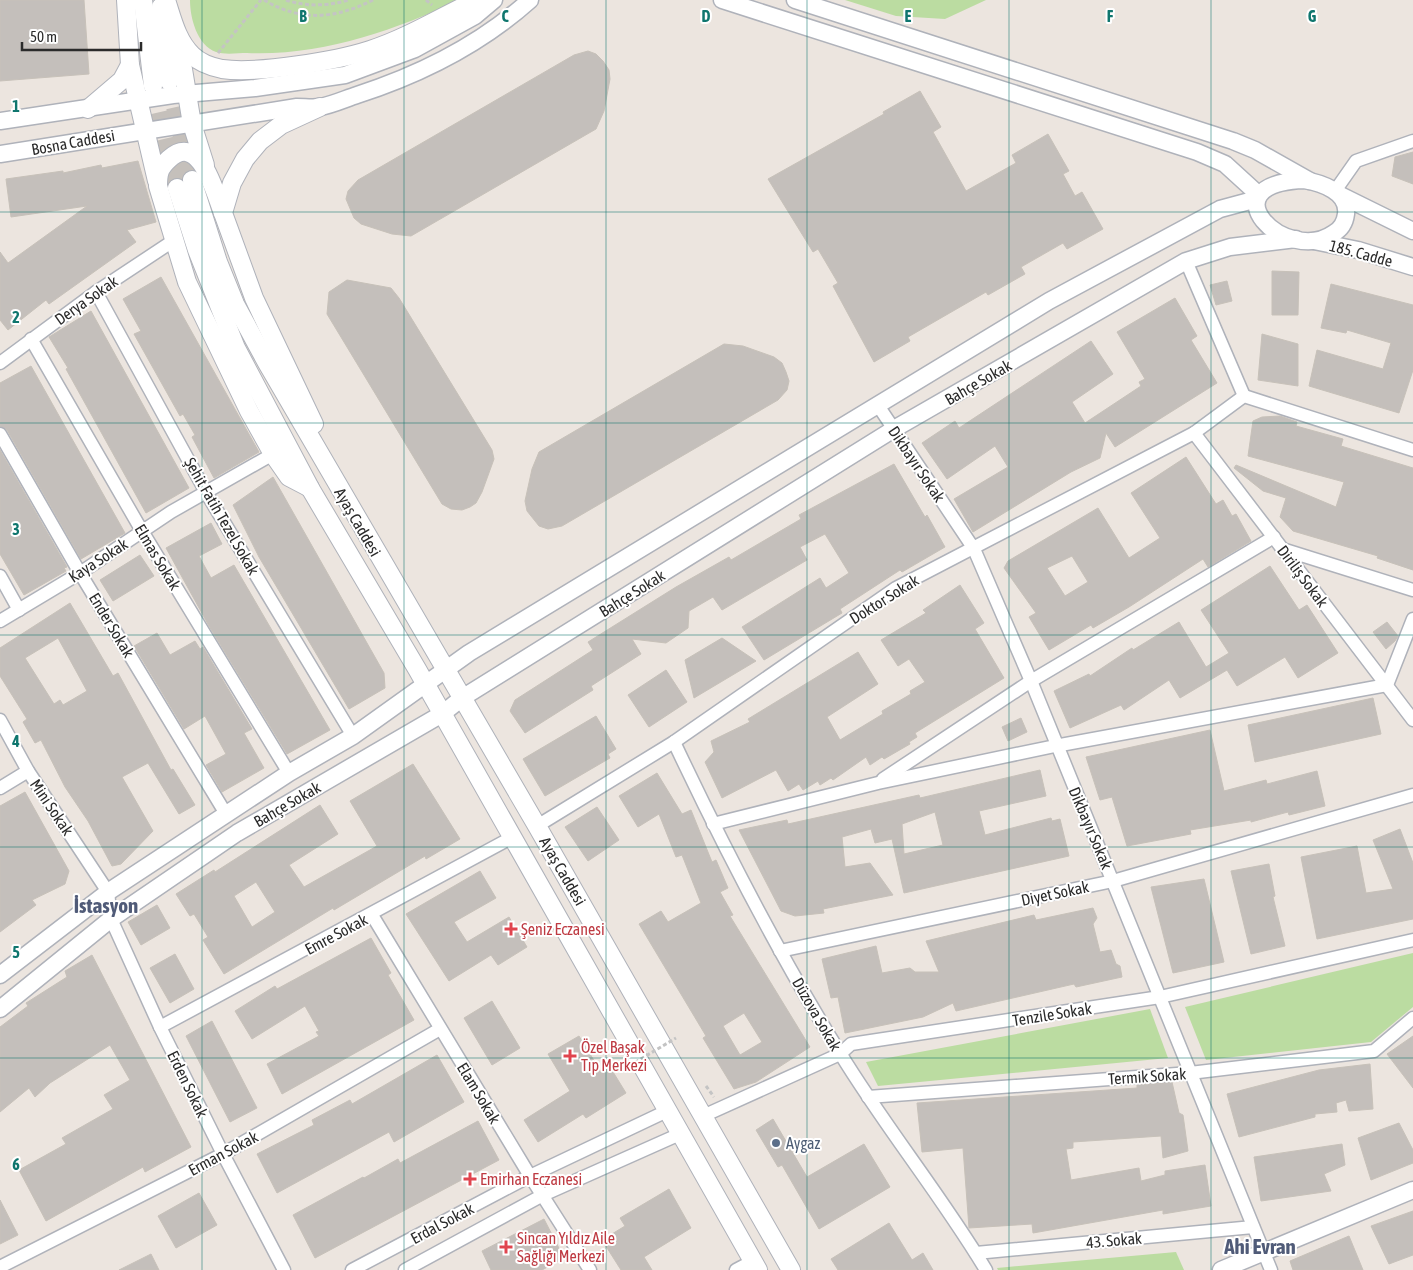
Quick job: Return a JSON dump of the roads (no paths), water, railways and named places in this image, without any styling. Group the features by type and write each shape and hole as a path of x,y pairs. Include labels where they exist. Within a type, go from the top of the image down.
{"main road":[{"path":"126,0 130,65 158,186 173,241 187,282 216,344 273,454 289,477 310,488"},
{"path":"143,0 161,83 161,0"},
{"path":"166,0 183,44 192,56 208,65 240,70 305,63 346,56 401,38 477,0"},
{"path":"176,27 192,124 205,166 254,298 324,445 331,474"},
{"path":"88,108 122,80 130,65"},
{"path":"223,212 232,183 246,158 260,141 281,125 320,107"},
{"path":"158,186 158,173 174,155 186,153 196,156 205,166"},
{"name":"Ayaş Caddesi","path":"755,1265 442,714 310,488 236,348 197,250 184,184 235,304 331,474 537,826 791,1270"}],"street":[{"path":"0,121 188,94 254,88 345,75 415,49 475,16 494,0"},
{"path":"527,3 544,0"},
{"path":"722,0 1198,152 1225,164 1258,197"},
{"path":"795,0 1233,141 1255,150 1310,181 1413,231"},
{"name":"Bosna Caddesi","path":"0,154 297,107 320,107 370,90 427,67 470,44 511,17 527,3"},
{"path":"1338,193 1356,161 1413,141"},
{"path":"1310,181 1279,182 1258,197 1256,209 1267,226 1281,235 1303,240 1323,239 1343,226 1347,212 1346,205 1338,193"},
{"name":"Bahçe Sokak","path":"0,975 108,892 289,772 354,736 469,653 1049,301 1220,209 1258,197"},
{"name":"Bahçe Sokak","path":"0,1009 111,919 237,833 442,714 462,698 894,429 1186,261 1230,247 1303,240"},
{"name":"185. Cadde","path":"1303,240 1358,250 1413,268"},
{"name":"Derya Sokak","path":"0,363 96,292 173,241"},
{"path":"1186,261 1244,396 1413,450"},
{"name":"Şehit Fatih Tezel Sokak","path":"96,292 207,494 354,736"},
{"name":"Elmas Sokak","path":"31,339 142,531 289,772"},
{"name":"Doktor Sokak","path":"537,826 674,742 896,588 1194,433 1232,407 1244,396"},
{"name":"Dikbayır Sokak","path":"877,404 974,549 1031,681 1055,746 1113,881 1271,1270"},
{"name":"Diriliş Sokak","path":"1194,433 1413,720"},
{"name":"Ender Sokak","path":"0,434 80,573 226,814"},
{"name":"Kaya Sokak","path":"0,620 80,573 142,531 273,454"},
{"path":"878,783 1031,681 1274,537"},
{"path":"1282,549 1413,590"},
{"path":"0,576 19,610"},
{"path":"713,824 878,783 1055,746 1387,685 1413,619"},
{"name":"Mini Sokak","path":"0,720 28,771 108,892"},
{"name":"Düzova Sokak","path":"674,742 713,824 780,951 840,1054 986,1270"},
{"path":"0,788 28,771"},
{"name":"Diyet Sokak","path":"780,951 1113,881 1413,795"},
{"name":"Emre Sokak","path":"160,1027 372,915 511,838"},
{"name":"Erden Sokak","path":"108,892 111,919 160,1027 223,1154 284,1270"},
{"name":"Elam Sokak","path":"372,915 530,1176 590,1270"},
{"name":"Tenzile Sokak","path":"703,1116 840,1054 851,1044 1160,997 1413,940"},
{"name":"Termik Sokak","path":"868,1097 1190,1073 1374,1051 1413,1018"},
{"name":"Erman Sokak","path":"0,1267 223,1154 440,1029"},
{"name":"Erdal Sokak","path":"352,1270 530,1176 667,1111"},
{"path":"405,1270 543,1195 680,1134"},
{"path":"1221,1270 1413,1190"},
{"name":"43. Sokak","path":"976,1253 1253,1227"},
{"path":"736,1270 755,1265"}],"tunnel":[{"path":"169,81 192,180"},
{"path":"153,86 177,188"}],"place":[{"name":"Şeniz Eczanesi","path":"511,929"},
{"name":"Özel Başak Tıp Merkezi","path":"570,1056"},
{"name":"Aygaz","path":"776,1143"},
{"name":"Emirhan Eczanesi","path":"470,1179"},
{"name":"Sincan Yıldız Aile Sağlığı Merkezi","path":"506,1247"}],"district":[{"name":"İstasyon","path":"106,905"},
{"name":"Ahi Evran","path":"1260,1246"}]}
